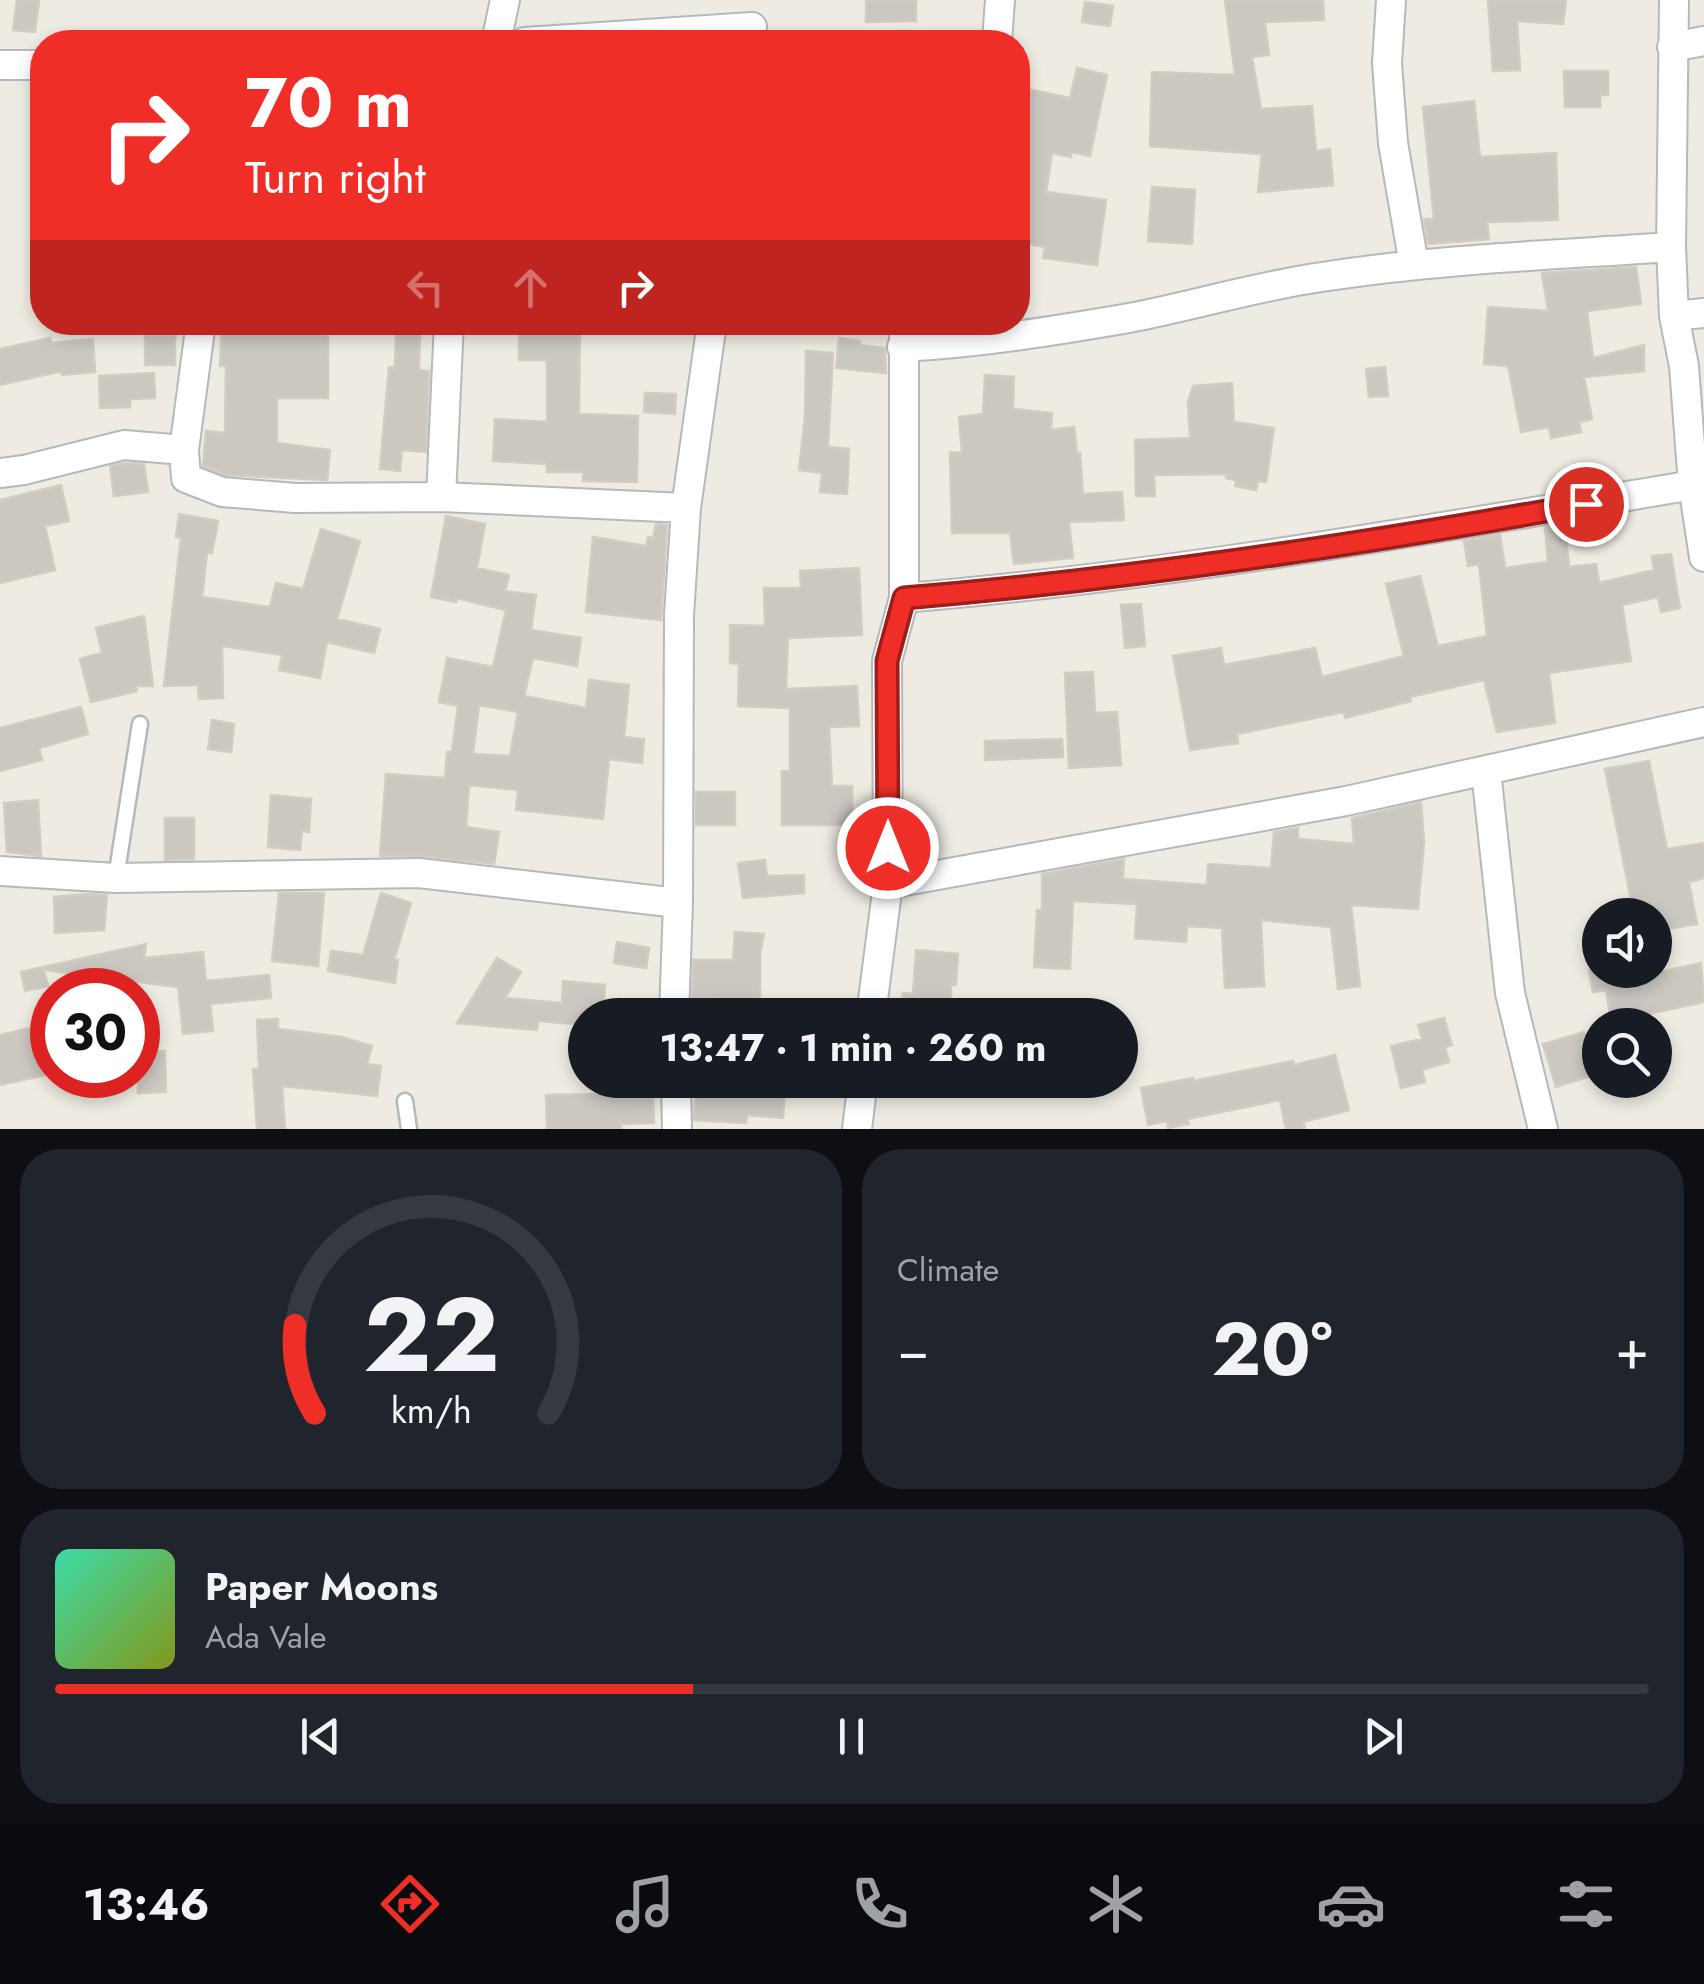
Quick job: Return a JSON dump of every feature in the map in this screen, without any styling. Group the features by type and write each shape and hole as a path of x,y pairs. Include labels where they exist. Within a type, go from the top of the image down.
{"street":[{"path":"499,30 505,0"},
{"path":"998,30 1000,0"},
{"path":"1392,0 1387,62 1393,143 1414,265"},
{"path":"1674,0 1674,316 1684,366 1693,485 1704,557"},
{"path":"669,30 753,23"},
{"path":"1672,47 1704,41"},
{"path":"0,65 30,65"},
{"path":"1030,333 1132,317 1320,277 1545,253 1671,247"},
{"path":"1674,316 1704,313"},
{"path":"199,335 184,450 186,478 222,492 295,498 441,496 686,508"},
{"path":"441,496 448,335"},
{"path":"675,998 679,615 686,508 710,335"},
{"path":"873,998 888,884 887,661 904,598 903,335 948,345 1014,335"},
{"path":"0,473 124,445 184,450"},
{"path":"904,598 1026,587 1298,551 1693,485"},
{"path":"888,884 1346,802 1704,722"},
{"path":"1486,770 1510,993 1544,1129"},
{"path":"0,870 116,878 418,873 678,903"},
{"path":"676,1098 677,1129"},
{"path":"858,1129 861,1098"}],"lane":[{"path":"116,878 140,724"},
{"path":"405,1101 409,1129"}],"building":[{"path":"17,0 39,0 35,30 13,30"},
{"path":"866,0 916,0 916,21 866,22"},
{"path":"1225,0 1323,0 1324,20 1265,22 1269,55 1252,57 1261,109 1312,106 1316,151 1330,149 1333,185 1258,192 1262,154 1150,146 1152,72 1235,75"},
{"path":"1488,0 1566,0 1563,24 1517,21 1520,70 1493,71"},
{"path":"1085,2 1113,6 1110,26 1082,22"},
{"path":"1077,68 1107,75 1090,156 1052,153 1046,192 1106,200 1097,265 1043,258 1045,247 1030,244 1030,90 1070,98"},
{"path":"1564,71 1608,71 1608,95 1600,95 1600,107 1565,107"},
{"path":"1474,101 1480,157 1556,153 1558,220 1487,222 1489,239 1428,244 1424,219 1434,219 1423,107"},
{"path":"1152,187 1195,190 1192,244 1148,241"},
{"path":"1636,267 1641,304 1587,311 1593,358 1644,345 1644,371 1584,377 1592,419 1579,422 1581,432 1551,438 1549,427 1521,432 1508,366 1484,364 1488,307 1548,311 1542,273"},
{"path":"221,335 328,335 328,398 277,398 277,443 330,450 327,480 226,475 203,466 206,431 225,433 226,366 220,366"},
{"path":"396,335 420,335 419,370 429,371 426,452 402,450 400,471 380,469 389,367 395,368"},
{"path":"519,335 580,335 579,414 638,416 637,482 583,481 583,472 547,472 547,464 493,461 495,419 547,422 547,360 519,360"},
{"path":"145,336 175,336 175,365 145,365"},
{"path":"50,338 51,343 93,339 95,372 62,375 62,371 0,385 0,349"},
{"path":"839,338 885,348 886,373 836,368"},
{"path":"806,351 833,353 828,447 849,449 847,494 820,492 822,473 799,470"},
{"path":"1385,367 1388,396 1369,397 1366,369"},
{"path":"154,373 155,398 130,399 130,407 100,408 99,376"},
{"path":"985,375 1014,377 1013,409 1052,413 1051,430 1074,427 1083,494 1122,492 1124,520 1069,522 1073,558 1014,564 1010,533 952,533 950,452 962,453 959,417 983,414"},
{"path":"1232,383 1234,422 1274,428 1266,482 1258,481 1256,490 1235,486 1236,480 1226,478 1227,474 1154,475 1155,496 1136,496 1135,440 1190,438 1188,403 1193,386"},
{"path":"645,393 676,394 675,414 644,412"},
{"path":"144,464 148,492 114,496 110,466"},
{"path":"61,485 69,521 45,526 55,570 0,583 0,500"},
{"path":"179,514 218,521 212,553 207,552 202,597 270,607 276,583 303,589 321,529 360,541 337,619 380,629 374,653 327,642 320,678 279,670 282,655 222,646 223,698 199,699 198,685 164,686 181,537 176,537"},
{"path":"446,516 485,524 477,568 509,575 505,591 536,595 531,630 581,638 577,666 533,658 524,696 586,708 589,680 629,685 624,737 644,739 642,763 609,759 603,819 516,810 518,790 469,785 466,827 499,832 494,864 380,856 386,774 445,778 458,706 439,702 447,658 493,667 506,610 456,598 456,602 431,597","holes":["479,705 518,712 510,756 473,754"]},
{"path":"656,524 667,525 661,620 586,612 593,537 646,546 648,537 653,538"},
{"path":"1565,524 1569,567 1596,564 1599,583 1654,570 1652,556 1671,554 1680,608 1661,612 1658,597 1622,605 1631,661 1549,673 1555,723 1497,732 1484,680 1410,697 1411,701 1345,718 1344,712 1237,734 1238,743 1190,750 1173,656 1221,648 1224,665 1315,648 1322,677 1404,656 1386,584 1420,576 1438,646 1487,636 1479,564 1468,566 1464,541 1500,535 1505,568 1548,562 1545,528"},
{"path":"859,568 862,635 788,638 786,689 857,686 859,726 829,727 832,786 852,786 852,825 782,825 782,771 790,771 790,708 738,706 739,664 730,663 730,625 765,626 764,588 801,588 800,571"},
{"path":"1141,604 1145,646 1125,648 1121,605"},
{"path":"144,616 153,686 136,686 137,691 91,702 80,659 102,653 96,628"},
{"path":"1093,672 1095,713 1117,712 1121,765 1069,768 1065,673"},
{"path":"81,707 88,734 39,748 42,760 0,771 0,728"},
{"path":"212,720 234,724 231,752 208,749"},
{"path":"1062,739 1063,757 985,760 985,741"},
{"path":"1649,761 1667,849 1704,843 1704,878 1689,882 1697,924 1672,928 1672,898 1631,898 1605,769"},
{"path":"696,792 735,792 735,825 696,825"},
{"path":"271,795 311,799 309,832 302,831 300,850 268,847"},
{"path":"38,800 41,856 7,852 4,803"},
{"path":"1421,802 1424,842 1418,909 1351,905 1360,986 1338,989 1331,927 1261,920 1264,986 1225,988 1222,928 1187,926 1186,942 1135,938 1137,904 1073,901 1070,969 1034,967 1037,910 1042,911 1042,874 1124,859 1123,879 1207,885 1208,864 1271,868 1274,832 1298,828 1298,839 1354,844 1352,818"},
{"path":"165,818 194,818 194,859 165,860"},
{"path":"765,860 767,876 804,875 804,893 743,898 738,863"},
{"path":"279,893 324,893 318,966 272,961"},
{"path":"381,893 411,903 394,960 398,960 395,983 328,971 331,951 363,955"},
{"path":"107,895 104,930 55,933 54,897"},
{"path":"735,932 764,934 760,998 692,998 693,960 733,960"},
{"path":"617,942 649,948 646,968 614,963"},
{"path":"146,944 144,958 203,952 206,981 269,975 271,998 210,1004 213,1031 183,1034 178,987 160,985 160,968 39,968"},
{"path":"916,950 958,954 951,998 903,998 903,993 913,994"},
{"path":"497,958 521,972 505,998 562,1003 563,981 605,985 604,998 568,998 568,1024 538,1021 537,1030 457,1023"},
{"path":"1701,963 1704,1002 1672,1009 1609,1008 1606,990 1593,992 1592,988 1672,988 1672,969"},
{"path":"30,970 30,990 25,991 21,972"},
{"path":"1444,1018 1452,1045 1445,1047 1449,1062 1422,1070 1425,1082 1401,1088 1391,1046 1422,1039 1418,1025"},
{"path":"278,1019 278,1029 342,1037 372,1046 367,1064 381,1066 377,1096 282,1086 285,1129 257,1129 253,1069 259,1069 257,1020"},
{"path":"30,1028 30,1078 0,1085 0,1035"},
{"path":"1582,1033 1582,1079 1556,1087 1543,1044"},
{"path":"160,1051 165,1051 166,1092 160,1092"},
{"path":"1335,1055 1349,1110 1303,1122 1305,1129 1286,1129 1280,1100 1187,1119 1189,1124 1168,1128 1167,1121 1148,1125 1141,1088"},
{"path":"546,1095 653,1098 654,1123 621,1124 621,1129 547,1129"},
{"path":"696,1098 784,1098 783,1118 747,1115 746,1123 694,1120"}],"route":[{"path":"888,848 887,661 904,598 1026,587 1280,554 1586,504"}]}
